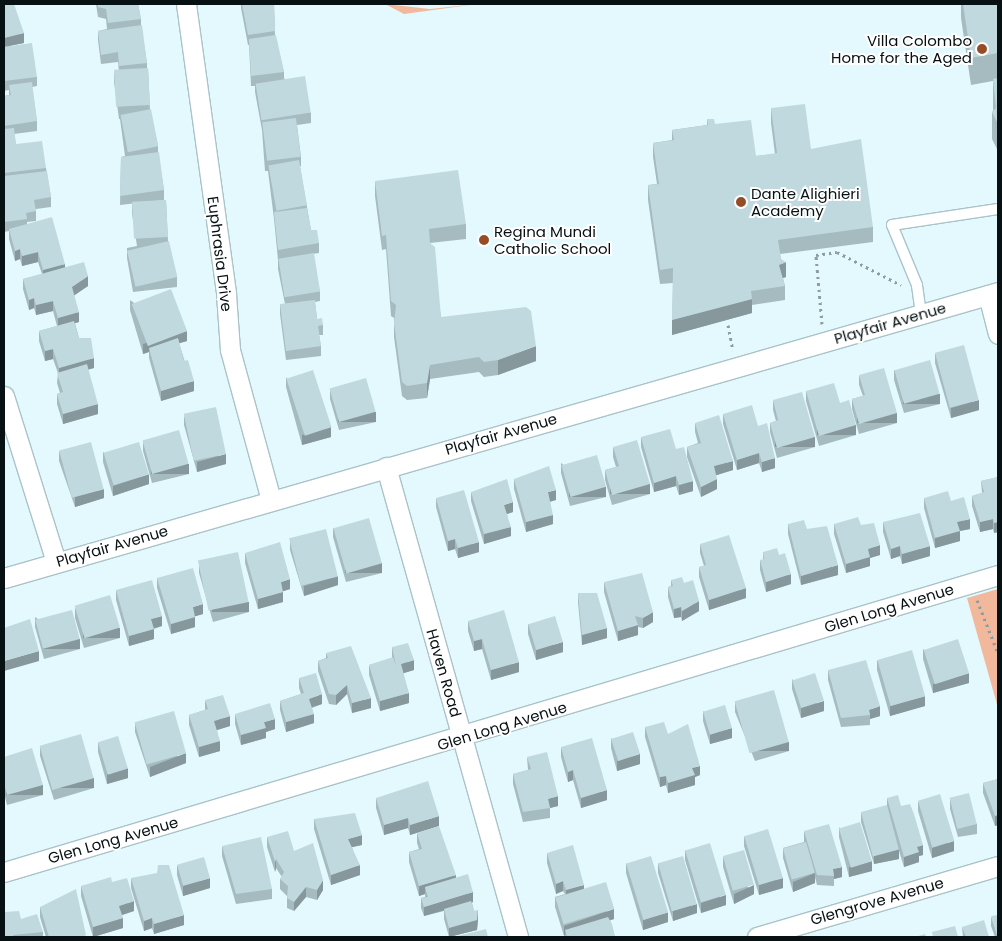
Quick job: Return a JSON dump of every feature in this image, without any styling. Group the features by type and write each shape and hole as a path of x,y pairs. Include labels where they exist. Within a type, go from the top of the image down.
{"street":[{"name":"Euphrasia Drive","path":"186,4 226,294 230,350 271,500"},
{"name":"Playfair Avenue","path":"4,578 993,294"},
{"path":"993,294 998,334"},
{"path":"4,396 56,562"},
{"name":"Haven Road","path":"386,467 518,937"},
{"name":"Glen Long Avenue","path":"4,872 462,738 998,575"},
{"name":"Glengrove Avenue","path":"757,937 998,866"}],"lane":[{"path":"921,314 917,285 892,226 998,209"}],"path":[{"path":"823,342 816,255 837,252 895,284 917,285"},
{"path":"728,324 736,367"},
{"path":"971,584 998,653"}],"shaded area":[{"path":"385,4 430,9 477,4 404,14"},
{"path":"998,589 998,708 967,598"}],"building":[{"path":"4,4 14,4 24,33 4,38"},
{"path":"98,4 138,4 141,19 108,23 106,9 98,7"},
{"path":"242,4 274,4 275,31 248,35"},
{"path":"963,4 998,4 998,53 971,58"},
{"path":"142,25 147,63 119,66 118,52 101,55 98,31"},
{"path":"276,35 284,72 251,76 249,39"},
{"path":"32,43 37,77 4,81 4,47"},
{"path":"148,68 150,105 116,107 114,70"},
{"path":"305,76 311,113 261,120 256,84"},
{"path":"998,78 998,124 992,112 996,108 993,79"},
{"path":"32,82 37,121 4,126 4,96 11,95 9,85"},
{"path":"805,104 811,149 861,139 873,227 778,240 781,259 786,262 779,265 785,286 751,291 752,299 672,320 673,268 660,270 648,185 659,184 653,143 674,140 672,130 708,125 707,119 714,119 715,124 751,120 756,156 777,153 771,108"},
{"path":"151,109 158,146 128,152 121,115"},
{"path":"296,118 301,157 267,161 262,122"},
{"path":"14,128 16,144 42,141 46,168 4,173 4,129"},
{"path":"159,152 164,190 120,196 121,157"},
{"path":"299,160 307,205 276,211 268,165"},
{"path":"458,170 466,224 429,229 430,243 435,247 441,317 526,307 531,311 536,346 498,360 484,362 479,357 430,365 427,383 407,386 402,382 394,323 396,305 391,301 386,235 382,236 375,181"},
{"path":"47,171 51,197 34,200 36,211 26,213 27,219 4,222 4,176"},
{"path":"166,200 168,237 134,239 132,202"},
{"path":"307,208 311,230 317,230 319,243 278,250 274,212"},
{"path":"52,217 65,264 43,270 38,252 22,256 20,249 15,251 9,229"},
{"path":"169,241 177,277 135,287 127,251"},
{"path":"314,253 320,292 285,297 278,259"},
{"path":"84,262 88,276 72,287 79,312 58,318 53,301 36,305 34,298 29,300 23,279"},
{"path":"171,289 187,331 148,346 132,304"},
{"path":"315,300 317,319 322,318 323,325 318,326 321,346 286,351 280,304"},
{"path":"74,321 79,338 91,338 94,358 59,368 53,349 45,351 39,331"},
{"path":"178,338 184,361 188,360 194,381 161,391 149,348"},
{"path":"964,345 979,400 950,408 935,353"},
{"path":"930,360 940,394 904,404 894,370"},
{"path":"87,364 98,404 63,414 57,394 63,392 57,373"},
{"path":"884,368 897,413 859,424 852,399 865,395 859,375"},
{"path":"313,370 332,427 305,436 286,379"},
{"path":"366,378 376,412 339,422 329,388"},
{"path":"834,383 840,403 849,400 856,425 819,436 806,391"},
{"path":"802,392 815,437 777,448 770,423 778,420 773,400"},
{"path":"752,405 758,426 767,423 775,458 762,462 759,453 737,460 723,414"},
{"path":"216,407 226,454 194,461 184,414"},
{"path":"719,415 733,461 714,466 717,479 701,487 687,447 701,443 695,423"},
{"path":"670,429 676,449 684,447 693,481 679,485 676,476 654,483 641,437"},
{"path":"179,430 189,464 152,474 142,440"},
{"path":"637,440 650,484 612,495 605,470 619,466 613,447"},
{"path":"91,442 104,489 72,498 59,451"},
{"path":"139,442 149,475 114,485 104,453"},
{"path":"597,455 606,487 571,497 561,465"},
{"path":"549,466 556,490 548,492 553,515 526,522 514,479"},
{"path":"998,477 998,522 994,523 993,519 980,522 972,496 984,492 981,481"},
{"path":"507,479 513,502 504,505 511,527 484,534 471,492"},
{"path":"464,490 479,542 458,548 455,539 448,541 436,498"},
{"path":"948,491 951,501 964,497 970,519 957,522 960,531 935,538 924,498"},
{"path":"920,513 930,546 902,554 900,546 891,549 883,522"},
{"path":"858,517 861,525 874,523 880,545 868,549 870,557 846,564 834,524"},
{"path":"369,518 382,563 346,573 333,528"},
{"path":"804,520 807,529 827,526 838,565 801,576 788,524"},
{"path":"326,529 338,577 301,586 289,538"},
{"path":"729,535 746,588 709,600 699,567 706,565 700,544"},
{"path":"280,542 290,579 281,582 283,592 258,599 245,553"},
{"path":"777,548 779,555 785,553 791,574 766,582 760,560 764,559 763,552"},
{"path":"238,552 249,602 208,610 198,561"},
{"path":"193,568 203,604 193,607 195,617 171,624 157,578"},
{"path":"642,573 653,612 643,618 635,616 638,625 618,631 604,582"},
{"path":"682,577 684,583 693,580 699,601 682,611 681,607 674,609 668,587 673,586 671,580"},
{"path":"152,580 162,616 151,619 154,629 129,636 116,590"},
{"path":"578,593 597,593 607,628 582,635"},
{"path":"110,595 120,628 85,638 75,606"},
{"path":"72,610 80,639 43,649 35,620"},
{"path":"504,610 519,662 491,670 482,639 474,641 468,621"},
{"path":"555,616 563,642 536,650 528,624"},
{"path":"30,619 39,651 4,661 4,628"},
{"path":"958,639 969,673 935,684 924,650"},
{"path":"408,643 414,660 401,664 409,693 380,701 369,665 393,657 396,666 392,647"},
{"path":"351,646 371,698 352,703 347,685 336,695 329,694 318,661 328,658 326,653"},
{"path":"912,650 925,696 891,706 877,660"},
{"path":"866,660 880,706 869,710 870,715 841,718 828,670"},
{"path":"316,673 322,694 309,699 314,714 286,722 280,701 304,693 299,678"},
{"path":"815,673 824,701 801,708 792,680"},
{"path":"774,690 789,742 749,753 735,701"},
{"path":"223,695 230,716 214,721 220,741 199,747 189,715 208,709 205,700"},
{"path":"270,703 275,719 264,722 266,728 241,735 235,714"},
{"path":"725,705 732,728 710,735 703,712"},
{"path":"174,711 186,753 147,765 135,722"},
{"path":"664,722 668,734 688,724 700,766 692,768 695,775 668,783 666,776 660,777 645,727"},
{"path":"633,732 640,754 618,761 611,739"},
{"path":"81,734 94,778 52,790 40,746"},
{"path":"118,736 128,769 108,775 98,742"},
{"path":"592,738 607,790 581,798 573,770 568,772 561,747"},
{"path":"32,748 43,785 7,795 4,783 4,757"},
{"path":"547,752 558,796 548,799 550,808 523,812 513,774 531,769 527,757"},
{"path":"998,779 998,815 995,816 983,783"},
{"path":"428,781 439,816 410,825 408,818 384,825 376,798"},
{"path":"969,793 977,824 957,829 950,798"},
{"path":"940,794 954,841 932,848 918,801"},
{"path":"898,795 901,806 910,804 923,845 917,847 919,852 904,857 887,798"},
{"path":"887,805 899,849 873,856 861,812"},
{"path":"355,813 362,835 348,839 360,865 331,875 314,819"},
{"path":"860,822 872,861 851,868 839,828"},
{"path":"829,824 842,867 833,869 834,876 817,875 804,831"},
{"path":"439,826 456,875 419,886 409,852 422,849 417,833"},
{"path":"768,829 783,878 759,885 744,836"},
{"path":"288,831 294,851 313,843 323,880 317,890 306,887 294,902 287,898 288,886 280,879 284,872 276,859 275,862 267,837"},
{"path":"261,837 272,889 236,894 222,846"},
{"path":"806,842 815,873 792,879 783,849"},
{"path":"710,843 726,895 701,902 685,851"},
{"path":"573,845 584,885 566,890 563,881 556,884 547,853"},
{"path":"744,850 754,885 733,891 723,856"},
{"path":"651,856 668,912 643,920 626,864"},
{"path":"683,856 697,904 672,911 658,863"},
{"path":"204,857 210,878 183,886 177,865"},
{"path":"158,865 169,865 184,915 154,924 152,918 144,921 131,878 157,873"},
{"path":"468,874 473,892 424,907 421,898 428,897 425,887"},
{"path":"111,877 112,882 127,878 134,901 119,906 123,918 93,927 81,886"},
{"path":"606,882 614,909 564,924 555,897"},
{"path":"76,889 86,935 83,937 49,937 40,907"},
{"path":"471,901 474,911 478,910 477,920 449,928 444,909"},
{"path":"19,911 21,919 37,914 43,932 4,937 4,912"},
{"path":"998,915 998,937 991,916"},
{"path":"608,917 615,937 567,937 565,930"},
{"path":"984,920 989,937 966,937 962,927"},
{"path":"955,926 958,937 933,937 932,932"},
{"path":"486,929 488,937 454,937"},
{"path":"925,934 926,937 915,937"}],"place":[{"name":"Villa Colombo Home for the Aged","path":"982,49"},
{"name":"Dante Alighieri Academy","path":"741,202"},
{"name":"Regina Mundi Catholic School","path":"484,240"}]}
